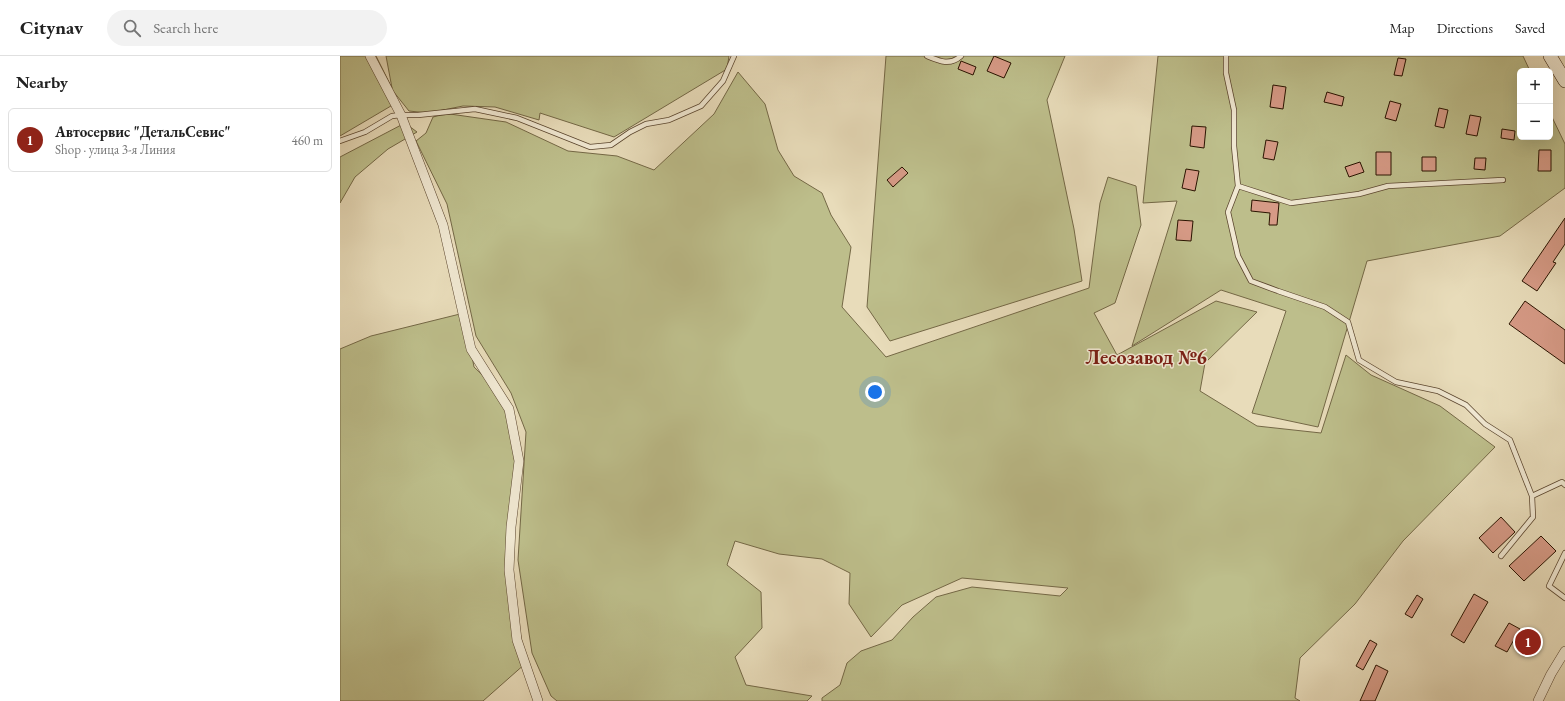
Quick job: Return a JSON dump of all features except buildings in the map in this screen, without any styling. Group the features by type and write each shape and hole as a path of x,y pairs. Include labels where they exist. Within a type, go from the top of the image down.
{"street":[{"path":"370,56 401,114 443,225 471,349 509,409 519,461 511,526 509,570 517,640 538,701"},
{"path":"1550,56 1565,81"},
{"path":"1538,701 1551,674 1565,651"}],"lane":[{"path":"340,141 365,132 392,116 401,114 418,115 475,109 517,118 590,147 611,145 630,132 646,124 669,120 701,106 723,81 734,56"},
{"path":"927,56 941,62 956,60 961,56"},
{"path":"1226,56 1226,73 1234,110 1234,146 1238,186 1228,212 1238,256 1250,281 1325,307 1348,322 1359,360 1396,382 1438,391 1466,405 1485,424 1510,440 1532,496 1533,517 1501,556"},
{"path":"1238,186 1291,203 1360,194 1388,186 1503,180"},
{"path":"1532,496 1562,482 1565,485"},
{"path":"1565,553 1549,586 1565,598"}],"green space":[{"path":"340,56 376,56 392,88 386,56 729,56 727,69 614,137 540,113 539,120 495,107 463,106 428,113 409,111 393,91 396,103 340,136"},
{"path":"886,56 1065,56 1047,100 1074,229 1082,281 890,341 867,307"},
{"path":"1158,56 1523,56 1529,68 1517,68 1517,140 1553,140 1553,119 1565,144 1565,188 1500,236 1367,261 1318,427 1252,413 1286,311 1221,290 1132,346 1177,201 1143,203"},
{"path":"738,72 765,104 778,150 794,176 822,193 831,215 851,247 842,307 886,357 1089,288 1100,203 1108,177 1136,186 1141,225 1115,303 1094,313 1117,355 1216,301 1257,312 1205,363 1200,391 1257,426 1321,433 1346,355 1371,375 1440,406 1495,447 1403,541 1355,604 1300,658 1295,698 1300,701 822,701 822,698 840,685 847,663 861,651 892,640 913,617 936,597 972,587 1060,596 1068,588 962,578 902,605 871,637 849,604 850,573 822,559 779,554 735,541 727,565 761,592 762,628 735,657 746,685 812,696 807,701 557,701 551,696 532,653 518,560 526,432 511,393 476,336 447,204 416,141 426,133 433,117 450,114 506,122 568,151 617,156 654,170 714,114"},
{"path":"405,123 417,132 388,149 355,177 340,203 340,157"},
{"path":"464,313 474,367 501,393 516,452 511,556 519,627 526,663 483,701 340,701 340,349 371,336"}],"place":[{"name":"Автосервис \"ДетальСевис\"","path":"1528,642"}],"district":[{"name":"Лесозавод №6","path":"1146,357"}]}
